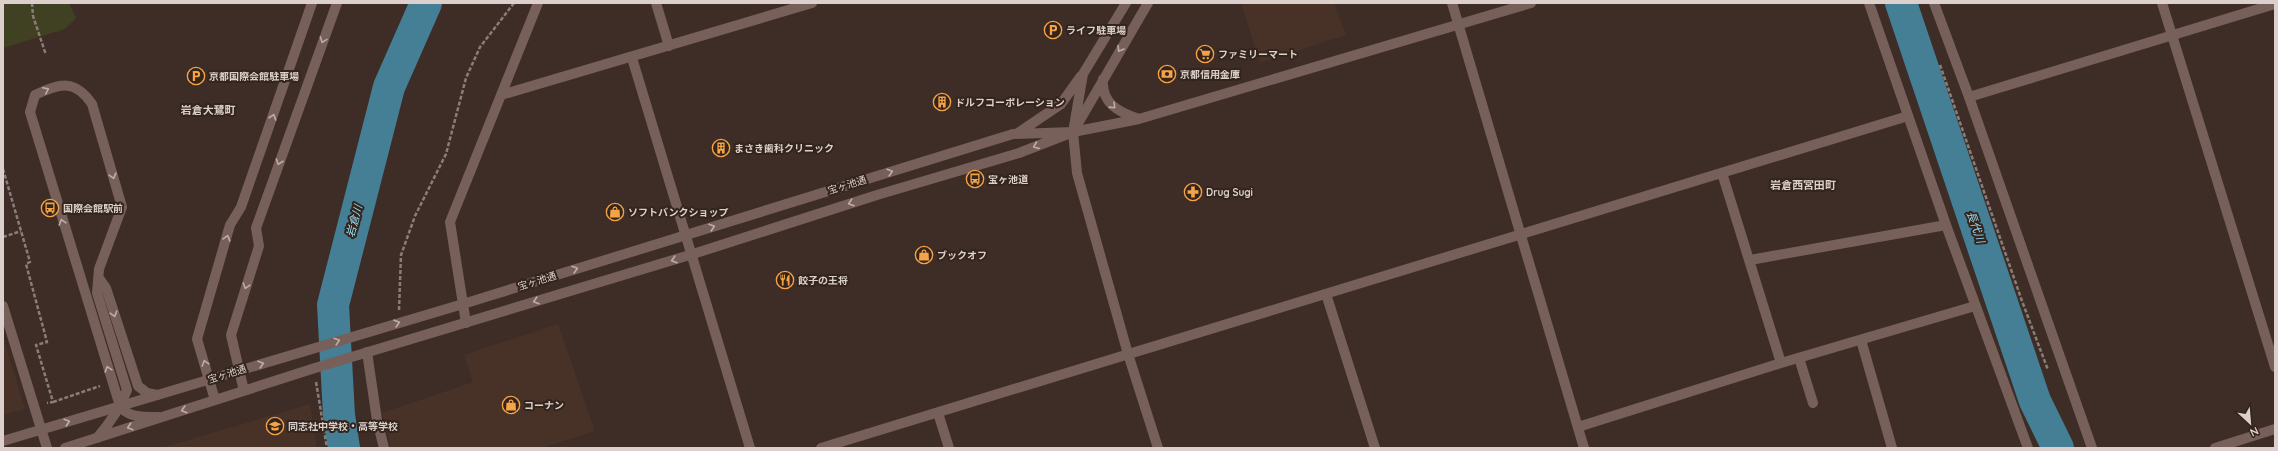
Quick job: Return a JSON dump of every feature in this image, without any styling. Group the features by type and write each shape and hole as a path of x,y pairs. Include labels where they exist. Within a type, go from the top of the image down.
{"street":[{"path":"215,400 197,339 230,225 241,207 312,3"},
{"path":"244,391 231,335 259,246 256,228 336,3"},
{"path":"466,323 450,222 538,3"},
{"path":"656,3 669,46"},
{"path":"501,95 632,58 812,3"},
{"path":"1018,133 1060,104 1082,74 1126,3"},
{"path":"1073,132 1103,78 1148,3"},
{"path":"1452,3 1584,448"},
{"path":"1073,132 1139,119 1531,3"},
{"path":"1869,3 1946,225 2028,448"},
{"path":"1934,3 1969,97 2092,448"},
{"path":"2162,3 2275,367"},
{"path":"1969,97 2275,4"},
{"path":"632,58 687,234 750,448"},
{"path":"1082,74 1073,132 1077,172 1128,354 1158,448"},
{"path":"1103,78 1102,86 1106,98 1112,107 1124,114 1139,119"},
{"path":"97,438 115,416 120,406 127,390 97,293 100,278 99,269 122,207 92,104 86,95 73,85 53,87 35,95 30,112 120,406 124,412 136,416 164,416"},
{"path":"821,448 1908,116"},
{"name":"宝ヶ池通","path":"3,441 463,304 1018,133 1073,132"},
{"name":"宝ヶ池通","path":"65,448 363,353 693,254 877,195 1019,153 1073,132"},
{"path":"1722,173 1781,363"},
{"path":"1750,260 1946,225"},
{"path":"100,278 106,288 138,386 147,393 157,395"},
{"path":"1326,294 1375,448"},
{"path":"3,306 47,448"},
{"path":"1578,427 1781,363 1975,306"},
{"path":"1861,340 1892,448"},
{"path":"363,353 384,448"},
{"path":"1799,358 1812,403"},
{"path":"938,412 949,448"},
{"path":"2215,448 2275,429"}],"path":[{"path":"32,3 33,16 46,55"},
{"path":"398,323 401,255 415,216 446,154 466,78 480,47 514,3"},
{"path":"1939,61 2022,301 2049,372"},
{"path":"3,169 30,262 26,264 47,342 36,345 53,402"},
{"path":"3,237 21,231"},
{"path":"315,368 326,448"},
{"path":"45,404 102,385"}],"shaded area":[{"path":"1241,3 1334,3 1346,35 1260,63"},
{"path":"558,324 595,431 541,448 391,448 382,413 473,382 464,355"},
{"path":"3,336 25,409 3,415"},
{"name":"同志社中学校・高等学校","path":"310,404 317,448 161,448"}],"green space":[{"path":"3,3 69,3 76,18 65,29 3,48"}],"waterway":[{"name":"岩倉川","path":"344,448 339,415 333,305 389,87 426,3"},
{"name":"長代川","path":"1901,3 2035,401 2058,448"}],"place":[{"name":"ライフ駐車場","path":"1053,30"},
{"name":"ファミリーマート","path":"1205,54"},
{"name":"京都信用金庫","path":"1167,74"},
{"name":"京都国際会館駐車場","path":"196,76"},
{"name":"ドルフコーポレーション","path":"942,102"},
{"name":"まさき歯科クリニック","path":"721,148"},
{"name":"宝ヶ池道","path":"975,179"},
{"name":"Drug Sugi","path":"1193,192"},
{"name":"国際会館駅前","path":"50,208"},
{"name":"ソフトバンクショップ","path":"615,212"},
{"name":"ブックオフ","path":"924,255"},
{"name":"餃子の王将","path":"785,280"},
{"name":"コーナン","path":"511,405"},
{"name":"同志社中学校・高等学校","path":"275,426"}],"district":[{"name":"岩倉大鷺町","path":"208,110"},
{"name":"岩倉西宮田町","path":"1803,185"}]}
